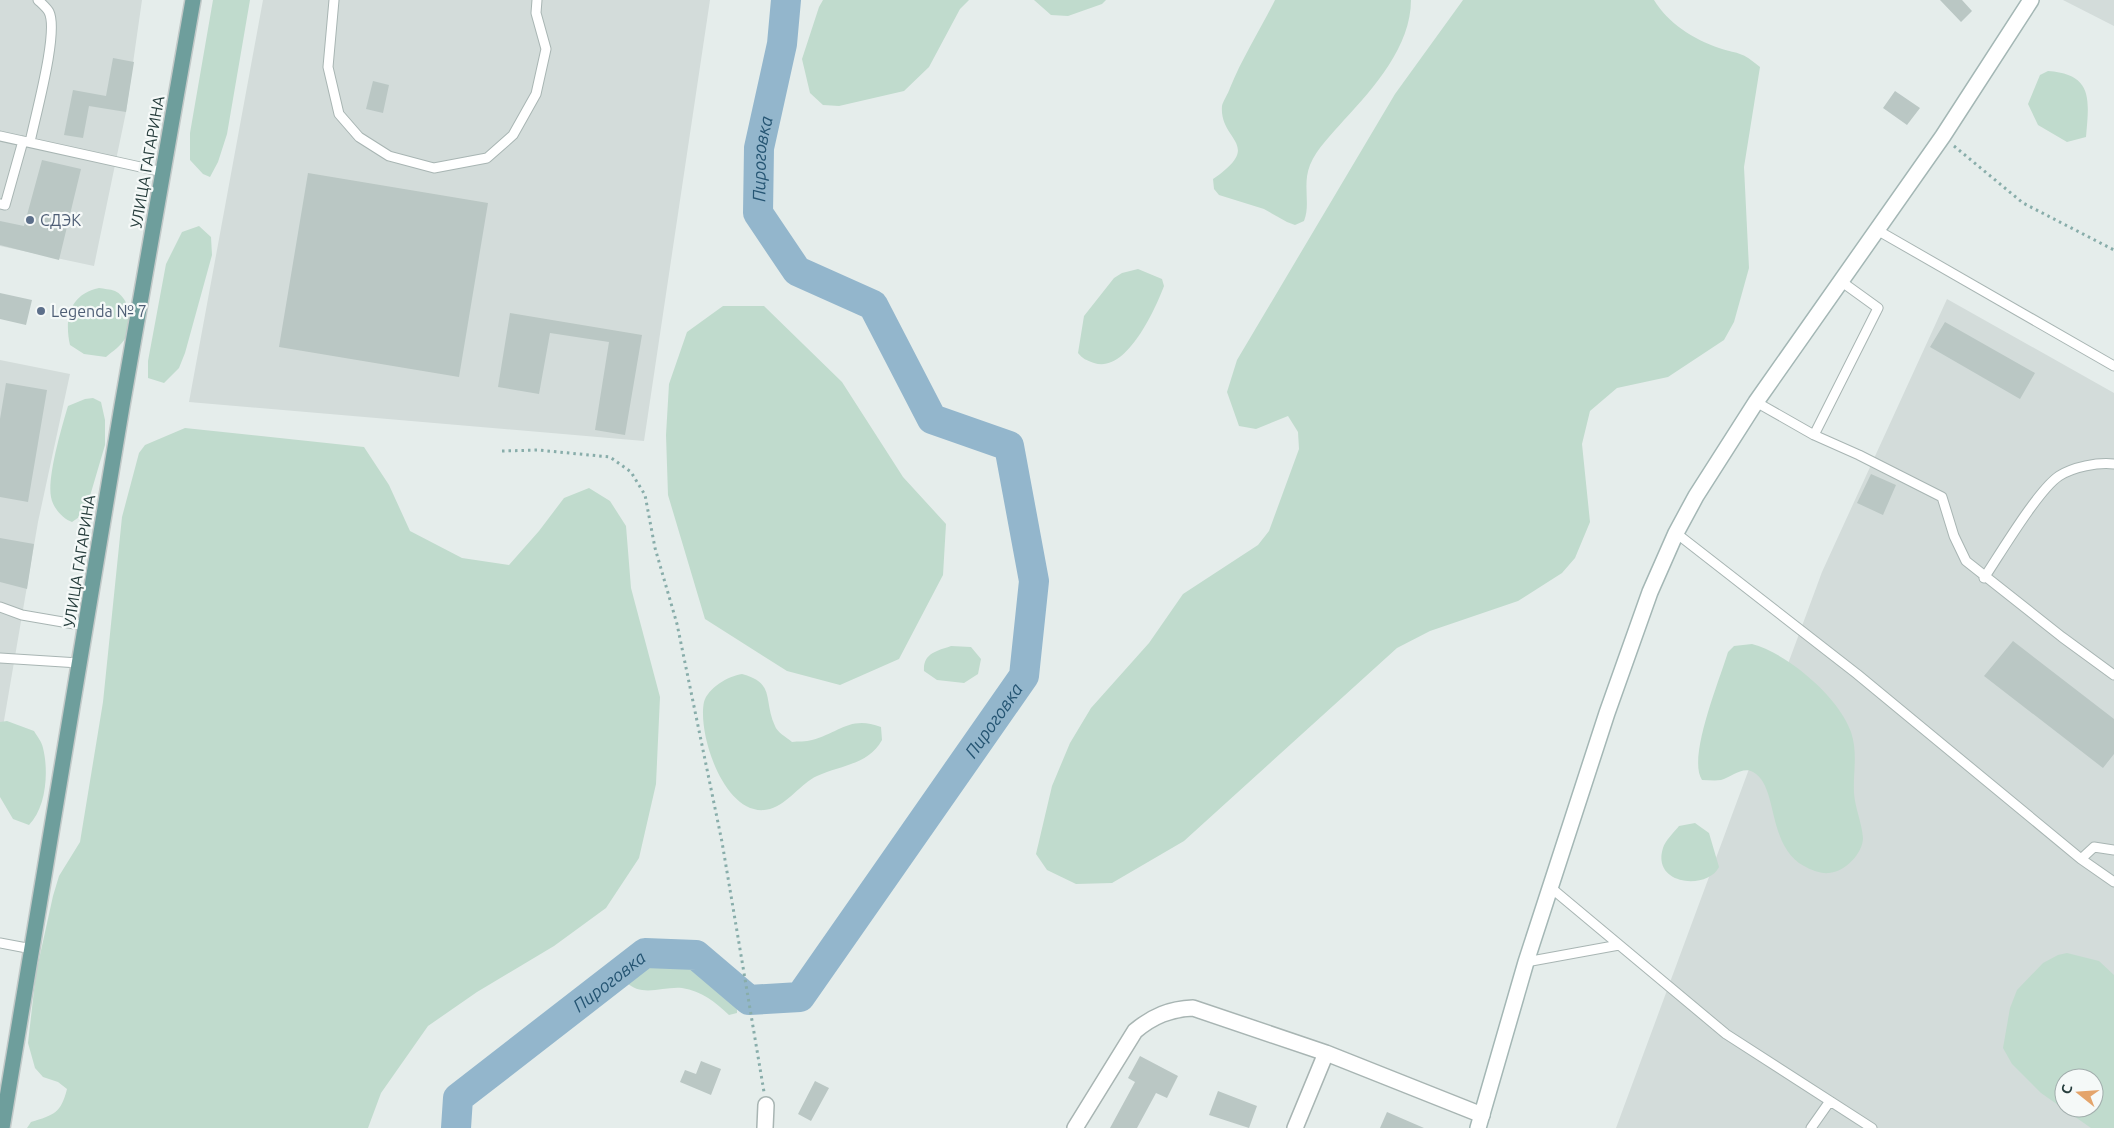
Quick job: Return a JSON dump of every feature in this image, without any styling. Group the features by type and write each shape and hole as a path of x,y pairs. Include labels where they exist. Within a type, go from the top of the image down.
{"main road":[{"name":"УЛИЦА ГАГАРИНА","path":"2,1128 4,1095 32,949 193,0"},
{"path":"1076,1128 1135,1031 1147,1021 1162,1013 1178,1008 1193,1008 1326,1053 1480,1122 1526,962 1607,713 1650,592 1676,533 1696,496 1756,402 1943,136 2031,0"},
{"path":"1294,1128 1326,1053"},
{"path":"765,1128 766,1105"}],"lane":[{"path":"0,204 5,205 27,142 49,50 52,26 49,12 38,0"},
{"path":"334,0 328,67 339,114 359,137 389,156 434,168 487,158 513,135 536,94 546,49 536,13 537,0"},
{"path":"0,136 163,172"},
{"path":"1877,230 2114,366"},
{"path":"1814,435 1878,308 1842,282"},
{"path":"1756,402 1814,435 1859,455 1942,497 1954,536 1966,561 1984,578 2114,674"},
{"path":"1984,578 2038,498 2059,476 2099,462 2114,464"},
{"path":"1676,533 1857,674 2081,859 2114,882"},
{"path":"0,607 22,615 86,626"},
{"path":"0,658 79,663"},
{"path":"2081,859 2094,847 2114,850"},
{"path":"1550,887 1726,1034 1872,1128"},
{"path":"0,942 32,949"},
{"path":"1526,962 1620,945"},
{"path":"1811,1128 1830,1101"}],"path":[{"path":"1943,136 2023,203 2114,250"},
{"path":"502,450 538,450 610,457 631,472 645,496 655,548 679,633 722,842 745,983 755,1028 766,1105"}],"shaded area":[{"path":"0,0 142,0 126,112 94,266 0,246"},
{"path":"263,0 710,0 644,441 189,402"},
{"path":"2063,0 2114,0 2114,26"},
{"path":"1947,299 2114,393 2114,1128 1616,1128 1822,572"},
{"path":"0,360 70,374 38,522 0,744"}],"green space":[{"path":"213,0 250,0 227,134 218,162 210,177 203,174 190,160 190,133"},
{"path":"823,0 969,0 960,9 929,67 904,91 839,106 823,105 810,93 802,59"},
{"path":"1034,0 1106,0 1102,4 1068,16 1051,15"},
{"path":"1275,0 1411,0 1405,34 1389,65 1367,94 1325,141 1313,159 1307,180 1306,215 1304,221 1295,225 1264,209 1219,195 1214,189 1213,179 1228,167 1236,157 1238,150 1236,142 1223,118 1222,106 1240,66"},
{"path":"1463,0 1654,0 1666,16 1691,35 1719,48 1744,56 1760,67 1744,167 1749,268 1734,322 1724,340 1668,377 1617,388 1590,411 1582,444 1590,522 1575,558 1562,573 1518,601 1430,631 1397,648 1184,841 1112,883 1076,884 1047,870 1036,854 1052,786 1070,743 1091,708 1149,643 1183,594 1258,545 1269,531 1299,449 1298,432 1288,416 1256,429 1239,426 1227,392 1237,360 1395,94"},
{"path":"2048,71 2063,73 2081,84 2087,101 2086,137 2067,142 2038,125 2028,104 2040,75"},
{"path":"199,226 211,237 212,255 185,353 179,368 164,383 148,378 148,361 166,264 182,232"},
{"path":"1138,269 1162,279 1164,286 1154,310 1138,338 1117,359 1106,364 1094,363 1081,357 1078,353 1084,316 1114,278 1122,273"},
{"path":"99,288 113,290 120,294 127,305 130,319 126,337 106,357 84,354 70,345 68,335 69,317 75,302 89,291"},
{"path":"723,306 764,306 842,382 903,477 946,524 943,575 899,659 840,685 787,671 705,619 668,495 666,435 669,384 687,332"},
{"path":"93,398 101,402 105,420 105,445 85,513 72,522 59,512 52,501 50,488 53,465 68,406"},
{"path":"185,428 364,447 389,485 410,531 462,558 509,565 539,531 564,498 589,488 610,501 626,526 631,588 660,697 656,784 639,858 606,908 554,946 477,992 428,1026 381,1093 368,1128 27,1128 31,1122 55,1112 62,1103 67,1089 58,1082 43,1077 35,1068 28,1043 36,973 53,896 59,876 80,842 103,702 122,517 139,453 145,445"},
{"path":"1752,644 1781,657 1810,678 1835,705 1851,732 1855,755 1855,799 1863,838 1860,850 1852,861 1835,872 1826,873 1813,870 1792,857 1778,831 1767,790 1761,779 1753,772 1745,770 1721,780 1702,780 1698,769 1702,737 1706,718 1728,652 1734,646"},
{"path":"951,646 971,647 981,659 978,674 964,683 937,680 924,671 924,665 928,656"},
{"path":"742,674 760,682 767,694 776,728 792,742 812,740 845,726 861,723 881,727 882,740 869,755 811,779 777,806 770,809 754,809 740,802 728,789 718,772 710,754 703,717 704,702 710,692 725,680"},
{"path":"7,721 34,731 41,741 43,748 46,768 45,789 35,818 29,825 13,819 0,797 0,722"},
{"path":"1695,823 1709,833 1719,867 1713,874 1704,879 1682,880 1673,877 1665,870 1662,861 1663,848 1679,826"},
{"path":"2067,953 2099,961 2114,975 2114,1128 2091,1128 2077,1118 2104,1118 2104,1068 2054,1068 2054,1102 2041,1093 2012,1064 2003,1048 2010,1008 2017,990 2043,963 2058,955"},
{"path":"666,962 688,968 722,984 736,1002 737,1013 729,1015 708,998 689,989 646,990 632,987 626,982 634,974 649,966"}],"building":[{"path":"1940,0 1962,0 1972,11 1961,22"},
{"path":"113,58 134,62 126,112 89,106 83,138 64,135 73,90 106,96"},
{"path":"373,81 389,85 383,113 366,109"},
{"path":"1895,91 1920,108 1907,125 1883,108"},
{"path":"42,160 81,169 59,260 0,245 0,221 24,226"},
{"path":"308,173 488,203 459,377 279,347"},
{"path":"0,293 32,300 26,325 0,319"},
{"path":"510,313 642,335 625,435 595,430 609,342 550,333 539,394 498,387"},
{"path":"1945,322 2035,373 2020,399 1930,347"},
{"path":"6,383 47,390 28,502 0,497 0,419"},
{"path":"1871,474 1896,485 1883,515 1857,503"},
{"path":"0,538 34,544 27,589 0,582"},
{"path":"2013,641 2114,719 2114,754 2103,768 1984,676"},
{"path":"1140,1056 1178,1076 1167,1098 1156,1093 1137,1128 1110,1128 1135,1082 1128,1078"},
{"path":"701,1061 721,1069 711,1095 680,1082 685,1070 696,1074"},
{"path":"815,1081 829,1088 811,1121 798,1114"},
{"path":"1218,1091 1257,1106 1249,1128 1209,1115"},
{"path":"1387,1112 1424,1128 1380,1128"}],"waterway":[{"name":"Пироговка","path":"456,1128 458,1098 645,953 696,955 749,1000 800,997 1024,676 1034,581 1009,446 932,419 873,305 797,271 758,213 759,148 782,44 786,0"}],"place":[{"name":"СДЭК","path":"30,220"},
{"name":"Legenda № 7","path":"41,311"}]}
